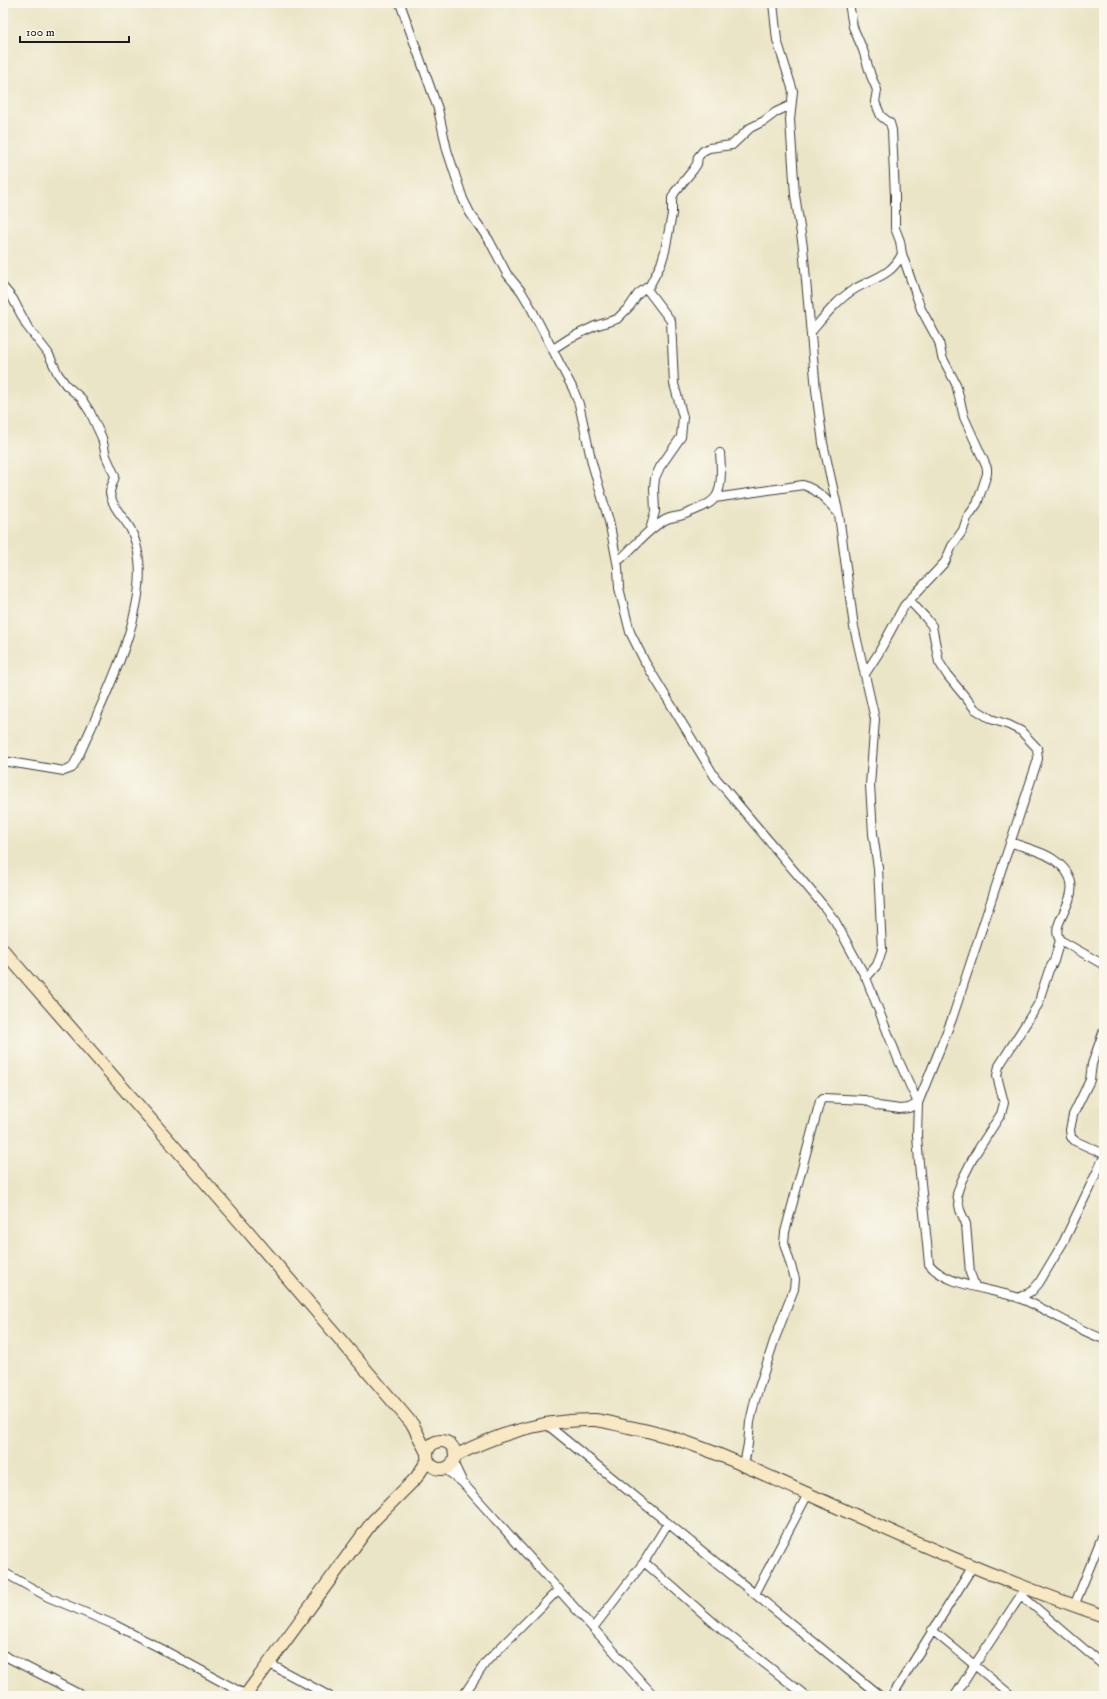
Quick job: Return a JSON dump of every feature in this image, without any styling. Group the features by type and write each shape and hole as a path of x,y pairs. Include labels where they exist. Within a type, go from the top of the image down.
{"main road":[{"path":"3,950 251,1235 413,1425 432,1465 448,1464"},
{"path":"416,1478 448,1464 479,1443 514,1431 545,1423 596,1420 656,1432 692,1443 744,1465 973,1566 1025,1592 1104,1616"},
{"path":"413,1425 438,1441"},
{"path":"246,1696 373,1521 416,1478 427,1457 430,1445 442,1440 450,1444 455,1451 448,1464"},
{"path":"450,1444 479,1443"}],"street":[{"path":"400,3 438,110 447,150 462,199 489,240 507,274 521,291 530,306 574,389 579,404 592,463 609,521 617,562 619,588 630,632 645,662 715,777 835,921 866,978 898,1059 918,1103"},
{"path":"773,3 777,40 793,91 790,120 795,195 803,247 823,443 839,515 854,627 875,719 870,784 872,834 878,868 882,950 878,964 866,978"},
{"path":"849,3 853,27 864,50 870,76 877,90 876,102 881,116 890,123 892,130 895,228 900,241 902,254 921,309 939,342 942,356 956,384 964,417 983,459 987,474 977,504 967,518 963,530 952,546 945,562 904,606 878,654 865,674"},
{"path":"553,349 570,338 595,326 617,320 630,306 638,294 650,285 661,264 665,251 672,214 672,198 693,170 698,157 703,151 709,148 732,146 750,128 764,121 776,112 791,105"},
{"path":"811,332 834,306 852,290 871,282 893,269 902,254"},
{"path":"3,287 13,299 32,333 48,353 58,374 66,385 81,398 98,426 106,456 115,476 110,492 111,497 131,530 135,541 139,559 140,577 138,597 123,652 80,753 72,768 64,771 3,761"},
{"path":"646,288 671,321 674,384 684,417 681,437 660,467 655,478 655,512 650,530"},
{"path":"715,498 719,491 720,453"},
{"path":"617,562 650,530 666,519 692,511 715,498 803,485 812,488 821,494 839,515"},
{"path":"909,600 932,626 939,662 948,676 975,709 991,719 1010,724 1021,731 1037,748 1038,759 952,1019 918,1103 917,1135 929,1264 937,1273 949,1279 1018,1298 1046,1310 1086,1332 1104,1339"},
{"path":"1010,842 1052,858 1063,867 1068,874 1072,895 1057,930 1058,937 1060,940 1104,965"},
{"path":"975,1286 970,1274 966,1224 960,1210 957,1194 961,1182 974,1156 1001,1114 1004,1104 998,1076 999,1066 1039,1003 1060,940"},
{"path":"1018,1298 1032,1290 1039,1283 1064,1241 1104,1155 1075,1141 1071,1137 1070,1130 1073,1115 1090,1080 1092,1064 1104,1030"},
{"path":"744,1465 755,1400 774,1341 794,1290 795,1279 784,1243 785,1232 820,1101 823,1098 865,1100 878,1106 900,1109 909,1108 918,1103"},
{"path":"545,1423 880,1696"},
{"path":"448,1464 462,1482 654,1696"},
{"path":"755,1594 808,1494"},
{"path":"593,1628 644,1562 668,1523"},
{"path":"1074,1606 1104,1532"},
{"path":"644,1562 721,1629 806,1696"},
{"path":"892,1696 973,1566"},
{"path":"3,1572 48,1598 115,1625 160,1648 246,1696"},
{"path":"463,1696 486,1662 559,1589"},
{"path":"955,1696 974,1665 1025,1592 1104,1666"},
{"path":"932,1630 1012,1696"},
{"path":"3,1655 83,1696"},
{"path":"270,1664 329,1696"}]}
